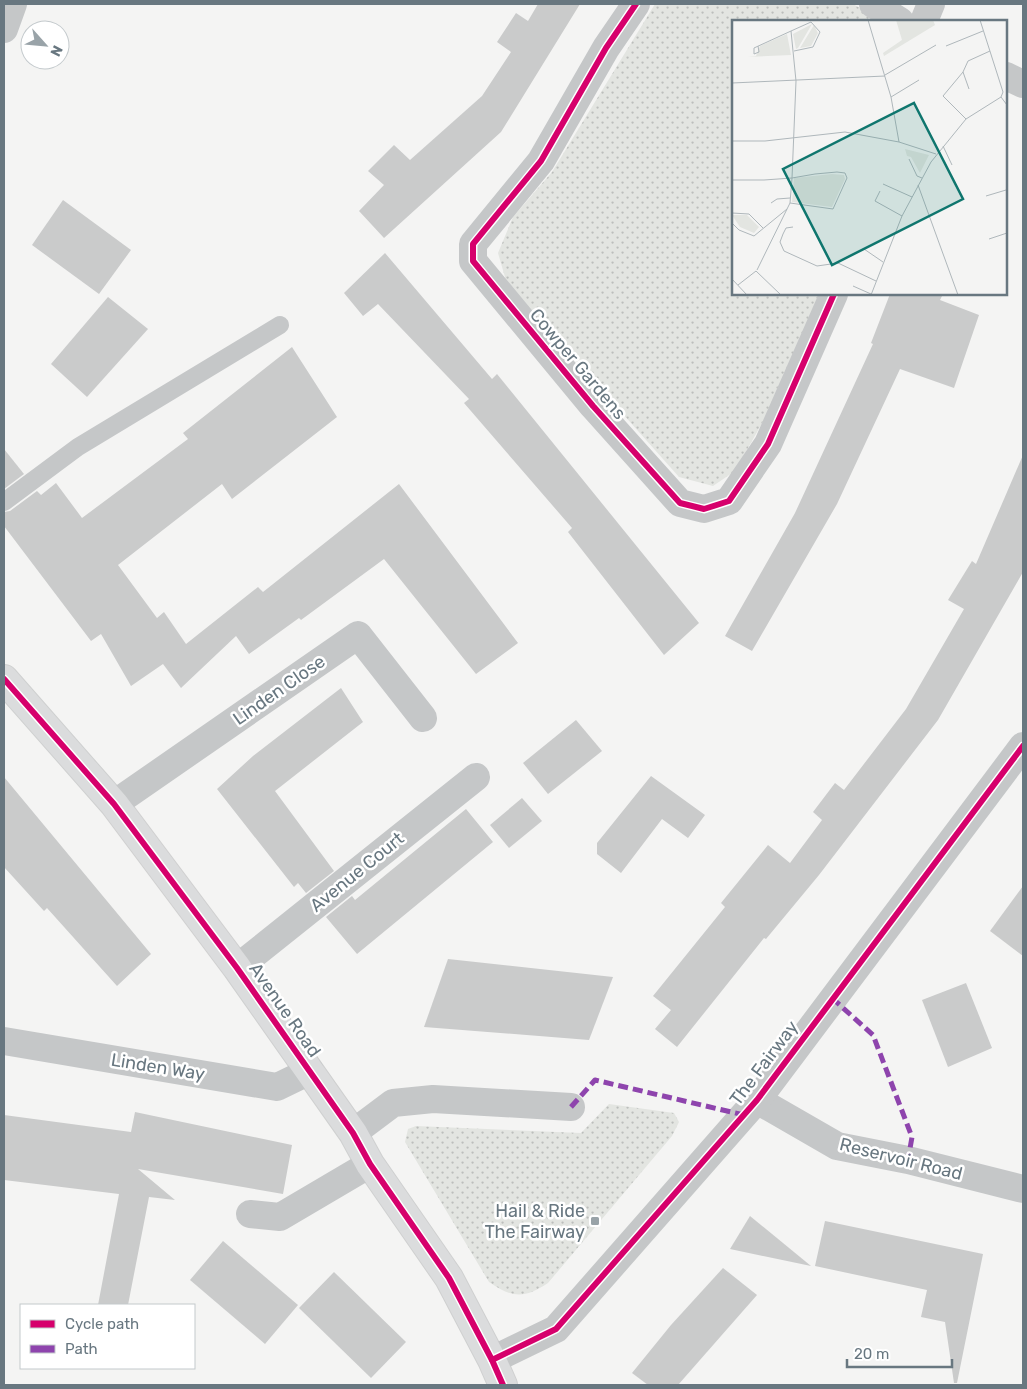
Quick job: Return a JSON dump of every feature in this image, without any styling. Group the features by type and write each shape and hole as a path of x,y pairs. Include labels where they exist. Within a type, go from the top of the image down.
{"street":[{"path":"4,29 13,4"},
{"name":"Cowper Gardens","path":"636,4 606,48 541,161 473,244 472,260 593,406 680,503 704,508 729,502 768,444 834,295"},
{"path":"873,4 898,20"},
{"path":"924,20 931,4"},
{"path":"1007,76 1023,84"},
{"name":"Linden Close","path":"114,804 358,635 423,718"},
{"name":"Avenue Road","path":"4,678 114,804 237,968 310,1070 353,1133 370,1164 449,1278 503,1385"},
{"name":"The Fairway","path":"492,1360 556,1329 757,1100 1023,746"},
{"name":"Avenue Court","path":"237,968 476,777"},
{"name":"Linden Way","path":"4,1041 276,1087 310,1070"},
{"path":"353,1133 392,1103 433,1099 571,1107"},
{"name":"Reservoir Road","path":"757,1100 837,1146 1023,1189"},
{"path":"250,1214 280,1217 370,1164"}],"lane":[{"path":"4,502 78,446 280,325"}],"shaded area":[{"path":"655,4 853,4 880,20 732,20 732,295 820,295 778,395 735,471 713,486 679,477 507,284 498,253 513,217 552,172"},
{"path":"609,1104 674,1113 679,1122 672,1136 548,1283 532,1292 518,1295 511,1294 489,1282 405,1142 408,1129 416,1126 581,1133"}],"building":[{"path":"538,4 580,4 501,132 384,238 359,211 384,185 368,171 394,145 410,160 482,96 511,52 497,42 516,13 528,21"},
{"path":"63,200 131,250 99,294 32,245"},
{"path":"385,253 492,379 497,374 699,623 664,655 568,532 572,528 464,403 469,399 378,304 363,316 344,293"},
{"path":"890,295 942,295 940,300 979,315 954,388 900,369 837,504 752,651 725,636 795,513 873,344 871,343"},
{"path":"108,297 148,329 87,397 51,364"},
{"path":"292,347 337,417 232,499 222,484 118,565 157,618 164,612 186,644 258,587 263,592 399,484 518,643 476,674 384,559 301,620 299,618 249,654 236,636 181,688 163,664 131,686 101,634 91,641 4,526 4,512 10,511 37,491 41,495 56,483 82,518 188,439 183,433"},
{"path":"4,449 24,474 4,489"},
{"path":"1023,455 1023,572 938,720 819,875 766,939 764,938 677,1047 655,1029 671,1010 653,996 725,907 721,903 768,845 790,863 822,820 813,812 835,783 844,790 906,709 964,609 948,600 972,561 976,564"},
{"path":"341,688 363,722 275,791 334,871 306,893 298,883 294,887 217,789 253,756"},
{"path":"576,720 602,751 548,794 523,763"},
{"path":"651,776 705,815 688,838 662,819 621,873 597,854 597,843"},
{"path":"4,777 151,954 117,986 47,908 44,911 4,867"},
{"path":"522,798 542,821 509,848 490,825"},
{"path":"466,809 493,842 357,954 326,917 352,896 355,900"},
{"path":"1023,886 1023,956 990,931"},
{"path":"448,959 613,977 589,1040 424,1027"},
{"path":"966,983 992,1048 948,1067 922,1000"},
{"path":"135,1112 292,1145 283,1194 138,1169 175,1200 149,1197 128,1304 98,1304 119,1194 4,1180 4,1115 131,1132"},
{"path":"750,1216 811,1266 730,1249"},
{"path":"825,1221 983,1254 957,1383 954,1383 945,1322 921,1317 927,1290 815,1266"},
{"path":"223,1241 298,1305 265,1344 190,1280"},
{"path":"723,1268 757,1295 678,1385 648,1385 632,1373 671,1325"},
{"path":"334,1272 406,1342 371,1378 299,1308"}],"marked path":[{"path":"832,998 873,1035 912,1137 908,1160"},
{"path":"571,1107 595,1080 744,1115"}],"cycle path":[{"path":"636,4 606,48 541,161 473,244 473,261 593,406 680,503 704,509 729,501 768,444 834,295"},
{"path":"4,679 114,804 237,968 353,1133 370,1164 449,1278 503,1385"},
{"path":"492,1360 556,1329 757,1100 1023,746"}],"place":[{"name":"Hail & Ride The Fairway","path":"595,1221"}]}
